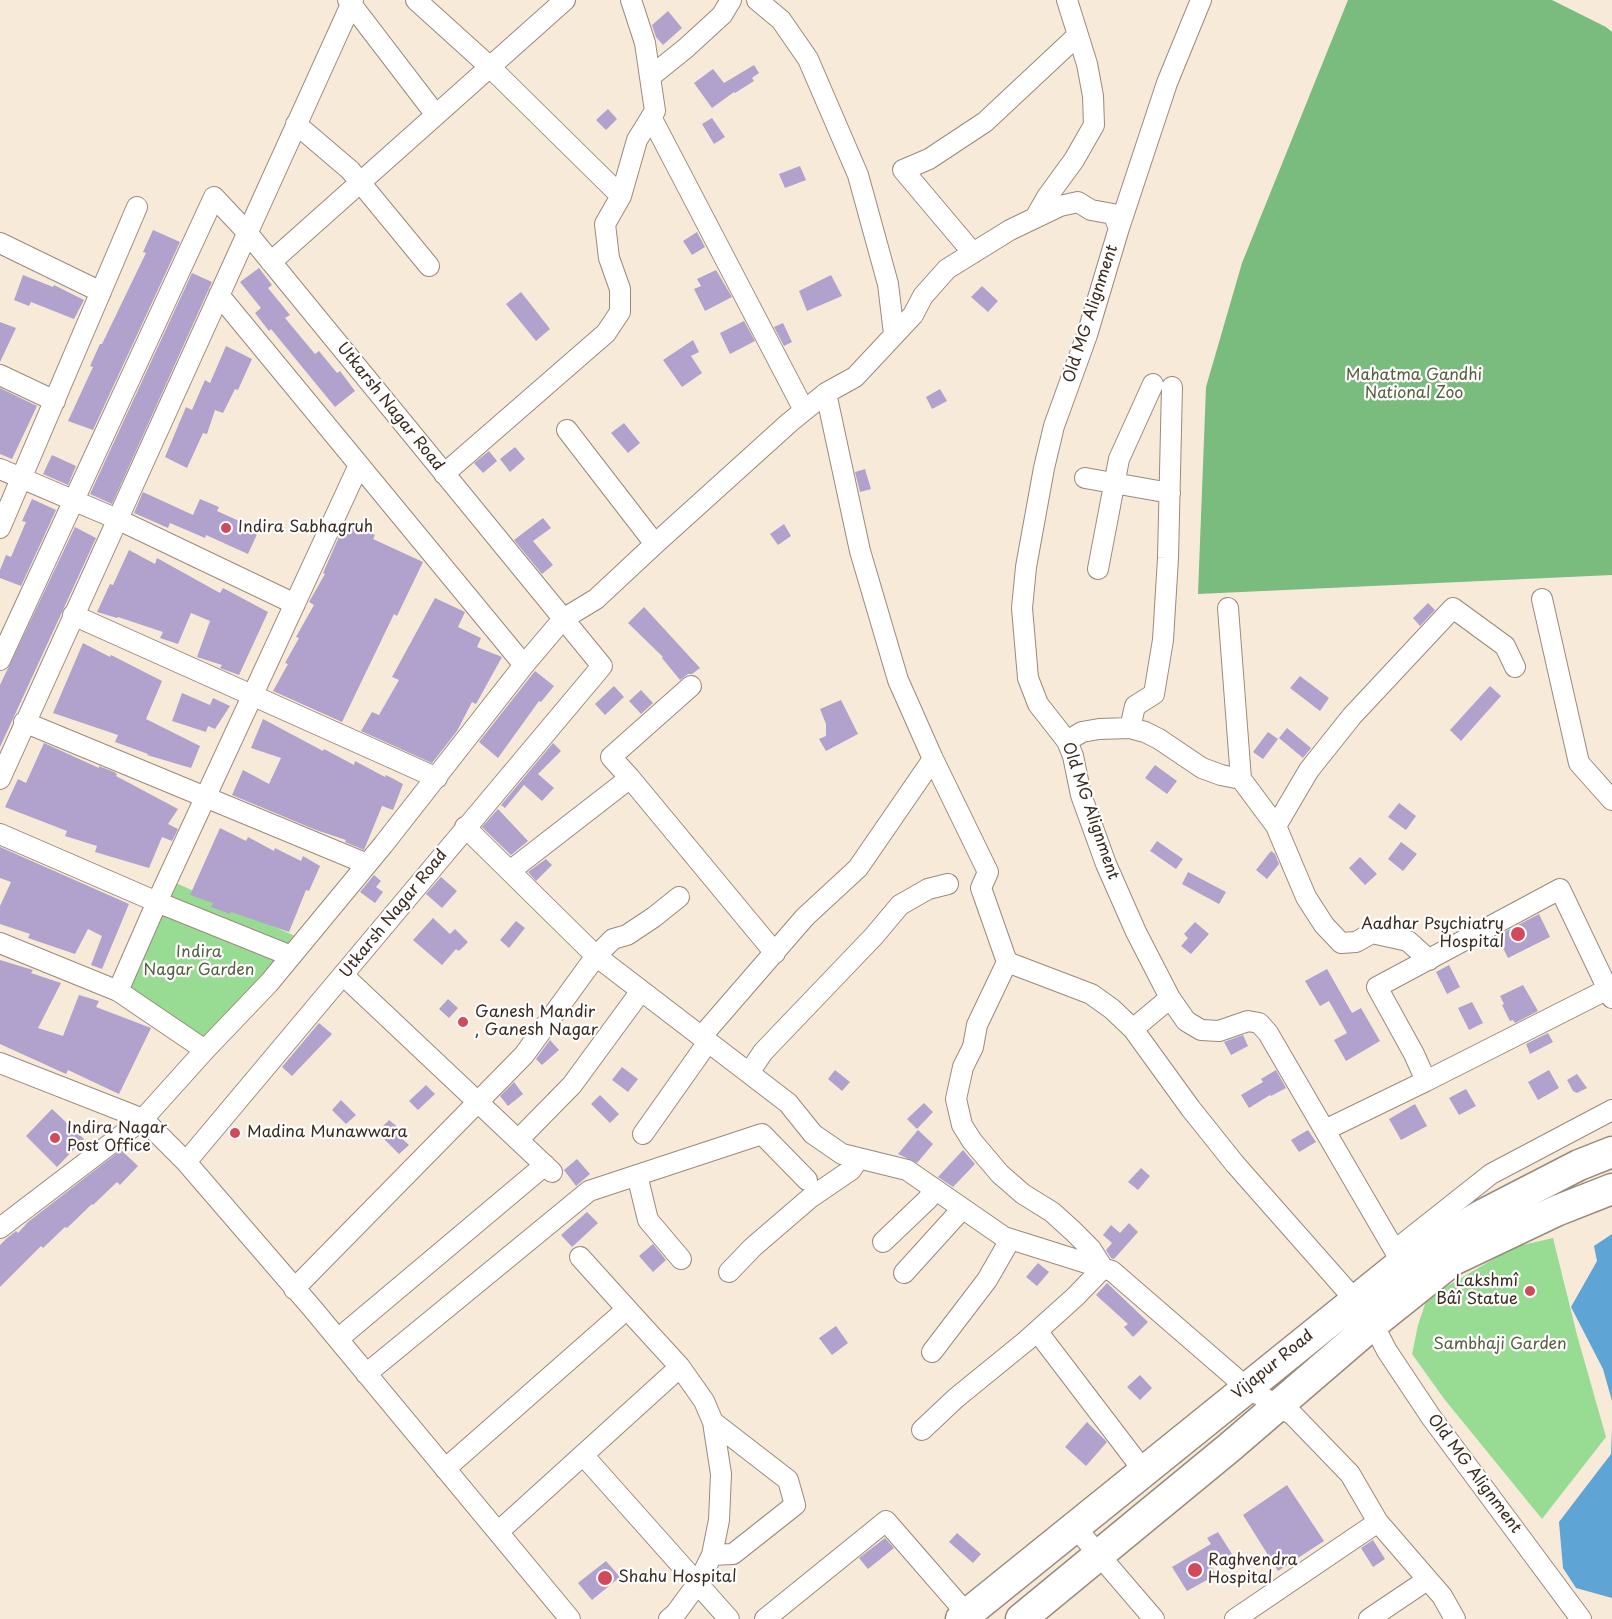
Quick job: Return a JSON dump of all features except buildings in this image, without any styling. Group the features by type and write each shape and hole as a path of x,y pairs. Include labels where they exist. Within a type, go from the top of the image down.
{"main road":[{"name":"Vijapur Road","path":"964,1616 1355,1300 1399,1256 1579,1165 1612,1152"},
{"name":"Vijapur Road","path":"1021,1619 1278,1406 1373,1324 1453,1260 1556,1211 1612,1189"}],"street":[{"path":"416,0 490,67 621,196"},
{"path":"271,262 565,0"},
{"path":"444,474 606,333 620,312 620,289 609,258 605,224 621,196 637,140 655,111 645,43 631,0"},
{"path":"650,77 722,15 732,0"},
{"path":"757,0 781,20 808,59 858,175 888,284 894,334"},
{"path":"1035,218 1074,160 1094,125 1093,96 1087,64 1066,0"},
{"name":"Old MG Alignment","path":"1201,0 1167,83 1119,228 1087,335 1054,426 1026,567 1022,608 1024,650 1032,690 1047,718 1067,741 1073,756 1081,795 1106,864 1136,932 1170,998 1186,1021 1202,1030 1219,1031 1248,1021 1259,1023 1268,1033 1325,1130"},
{"path":"0,778 351,2 436,115"},
{"path":"973,253 903,170 929,159 985,123 1078,35"},
{"path":"651,117 804,410"},
{"path":"297,124 350,170 429,266"},
{"name":"Utkarsh Nagar Road","path":"74,500 214,197 271,262 602,666 186,1162"},
{"path":"0,1228 143,1119 269,983 563,619 596,599 804,410 826,393 855,377 914,315 924,296 947,268 1060,206 1078,202 1091,210 1113,214 1119,228"},
{"path":"0,528 137,207"},
{"path":"0,243 101,292"},
{"path":"219,295 524,665"},
{"path":"0,375 55,401"},
{"path":"1098,569 1119,459 1163,386 1170,493 1163,640 1154,694 1135,706 1130,729"},
{"path":"826,393 863,562 898,680 933,759 988,872 981,888 1007,962 977,1025 973,1047 963,1067 956,1100 962,1125 972,1141 1000,1174 1023,1194 1052,1212 1073,1231 1091,1249 1103,1268"},
{"path":"567,430 654,544"},
{"path":"118,991 359,465"},
{"path":"0,469 117,519 296,604"},
{"path":"1085,478 1170,493"},
{"path":"0,660 74,500"},
{"path":"1542,599 1579,763 1612,800"},
{"path":"1228,608 1241,778 1276,826 1306,897 1324,925 1341,943 1356,942 1372,933 1408,941 1428,960"},
{"path":"1276,826 1310,770 1352,716 1453,608 1505,646 1515,667"},
{"path":"73,615 436,778"},
{"path":"691,686 611,757 775,953"},
{"path":"24,722 367,864"},
{"path":"1067,741 1082,732 1099,729 1130,729 1145,732 1202,768 1221,775 1241,778"},
{"path":"643,1134 704,1040 805,917 858,868 933,759"},
{"path":"510,871 630,778"},
{"path":"465,827 596,956 788,1103 813,1134 842,1154 907,1170 989,1229 1010,1240 1112,1271 1246,1387 1293,1415 1350,1474 1378,1522 1442,1596 1455,1619"},
{"path":"0,834 157,902 291,956"},
{"path":"749,1073 764,1052 874,936 900,905 928,889 948,884"},
{"path":"1426,1081 1414,1054 1377,987 1560,889 1610,994 1325,1130 1399,1256 1491,1174 1612,1110"},
{"path":"294,1289 524,1055 596,956 613,939 627,934 654,917 679,897"},
{"path":"0,943 118,991 205,1050"},
{"path":"1007,962 1091,994 1112,1008 1133,1029 1191,1109 1235,1164 1355,1300"},
{"path":"338,1339 548,1168 343,975"},
{"path":"518,1140 572,1085 641,991"},
{"path":"1133,1029 1170,998"},
{"path":"0,1063 143,1119 186,1162 338,1339 570,1619"},
{"path":"366,1374 589,1191 762,1134 807,1180"},
{"path":"729,1272 753,1247 810,1198 851,1170 859,1158"},
{"path":"637,1175 648,1220 681,1259"},
{"path":"883,1242 928,1199 934,1189"},
{"path":"904,1273 962,1209"},
{"path":"932,1352 987,1280 1010,1240"},
{"path":"580,1257 680,1368 704,1401 712,1422 721,1474 719,1520 712,1555 698,1583 669,1619"},
{"path":"922,1430 956,1398 1037,1331 1103,1268"},
{"path":"445,1468 627,1309"},
{"name":"Old MG Alignment","path":"1373,1324 1387,1351 1419,1400 1581,1619"},
{"path":"1037,1331 1143,1470"},
{"path":"498,1532 680,1368"},
{"path":"712,1422 788,1480 795,1505 733,1554 712,1555"},
{"path":"583,1455 729,1619"},
{"path":"765,1619 886,1521 964,1616"},
{"path":"1235,1619 1378,1522"},
{"path":"1075,1527 1154,1619"},
{"path":"1369,1619 1427,1580"}],"green space":[{"name":"Mahatma Gandhi National Zoo","path":"1348,0 1552,0 1612,32 1612,575 1198,594 1206,387 1242,263"},
{"name":"Indira Nagar Garden","path":"167,879 304,940 205,1050 118,991"},
{"name":"Sambhaji Garden","path":"1553,1238 1606,1437 1542,1519 1445,1400 1412,1354 1427,1298 1514,1247"}],"water":[{"path":"1612,1234 1612,1401 1603,1369 1571,1307 1597,1261 1594,1246"},
{"path":"1612,1429 1612,1598 1576,1588 1563,1568 1559,1522 1611,1454"}],"place":[{"name":"Indira Sabhagruh","path":"226,528"},
{"name":"Aadhar Psychiatry Hospital","path":"1518,934"},
{"name":"Ganesh Mandir , Ganesh Nagar","path":"463,1022"},
{"name":"Madina Munawwara","path":"235,1133"},
{"name":"Indira Nagar Post Office","path":"55,1138"},
{"name":"Lakshmî Bâî Statue","path":"1530,1291"},
{"name":"Raghvendra Hospital","path":"1195,1570"},
{"name":"Shahu Hospital","path":"605,1578"}]}
